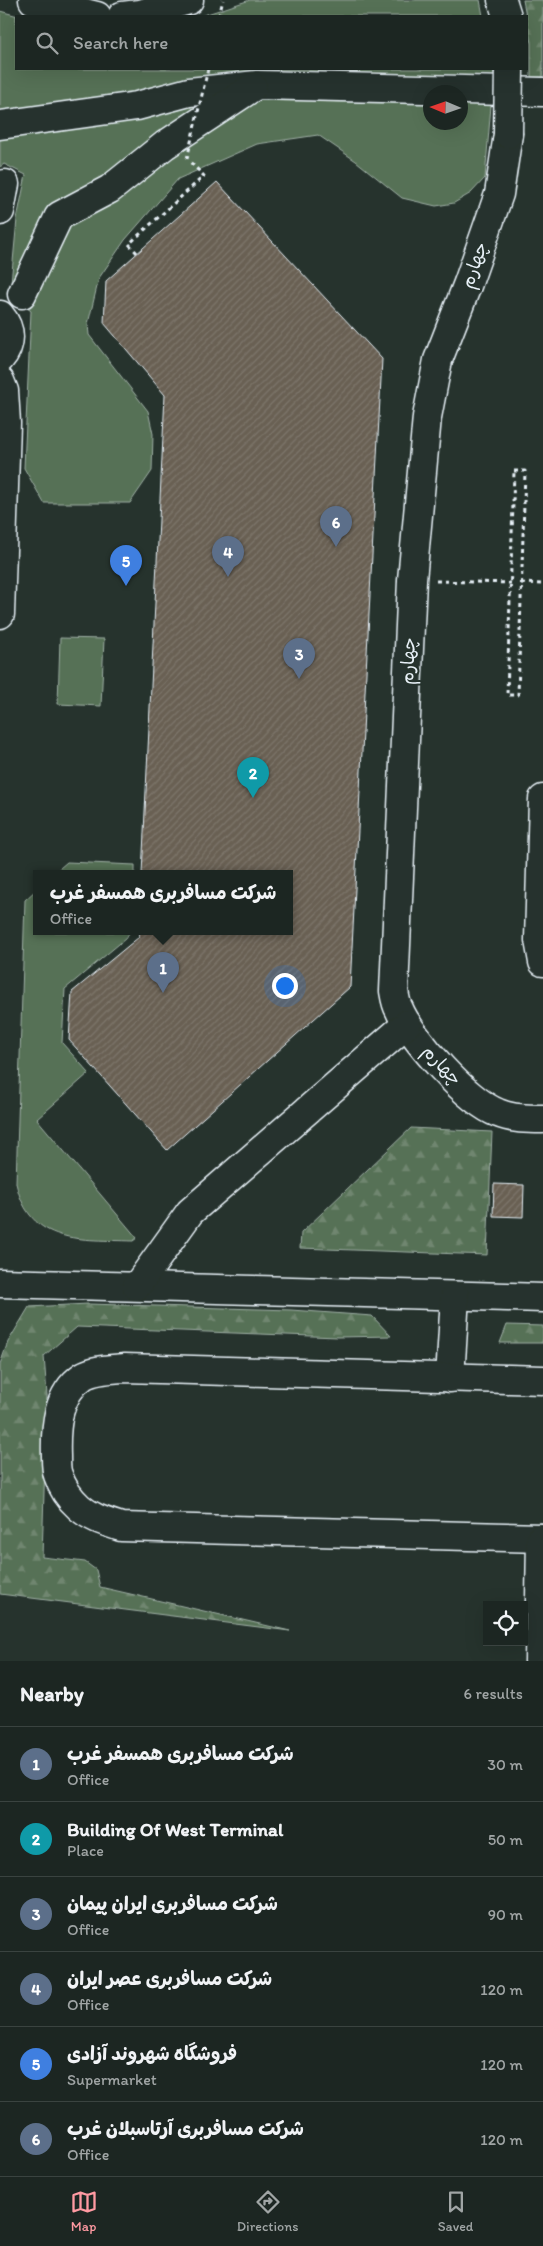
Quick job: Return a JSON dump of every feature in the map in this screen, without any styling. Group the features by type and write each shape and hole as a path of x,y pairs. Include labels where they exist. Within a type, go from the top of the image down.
{"lane":[{"path":"33,0 93,15"},
{"path":"130,15 189,0"},
{"path":"502,0 507,15"},
{"name":"چهارم","path":"509,70 508,134 499,194 468,283 438,360 427,417 412,580 394,991 398,1008 422,1046 478,1103 497,1113 517,1118 543,1119"},
{"path":"22,294 59,216 110,190 164,145 256,85"},
{"path":"0,125 137,106 189,92 256,85 543,92"},
{"path":"0,211 5,184"},
{"path":"0,315 9,330 10,340 7,349 0,359"},
{"path":"0,381 4,391 6,423 0,614"},
{"path":"543,800 540,940 543,962"},
{"path":"137,1286 190,1212 407,1024"},
{"path":"0,1282 543,1298"},
{"path":"450,1378 455,1296"},
{"path":"539,1661 542,1538 121,1528 96,1519 79,1507 66,1492 57,1474 58,1412 68,1389 84,1375 104,1370 125,1368 543,1380"}],"path":[{"path":"219,15 223,0"},
{"path":"137,253 129,244 204,176 187,159 208,70"},
{"path":"514,471 525,471 522,583 518,695 507,694 514,471"},
{"path":"412,580 511,583"},
{"path":"522,583 543,584"}],"green space":[{"path":"250,0 480,0 483,15 204,15"},
{"path":"523,0 543,0 543,77 531,77 531,42 528,15 526,15"},
{"path":"0,11 15,15 15,70 494,70 485,178 471,193 454,203 436,206 402,198 356,161 318,135 257,144 178,179 125,240 99,278 88,324 89,335 148,411 153,434 152,471 130,503 44,503 24,468 31,311 10,294 17,219 26,175 4,164 0,167"},
{"path":"60,638 104,639 101,706 58,704"},
{"path":"67,862 135,865 135,870 58,870"},
{"path":"33,893 33,935 128,935 65,989 62,1043 89,1073 37,1119 137,1238 133,1241 77,1238 60,1235 45,1229 33,1218 23,1203 16,1183 25,900"},
{"path":"411,1128 492,1132 487,1255 300,1248 301,1233"},
{"path":"88,1304 291,1310 372,1316 391,1336 338,1337 77,1327 44,1356 47,1395 42,1557 85,1562 96,1570 100,1587 290,1631 0,1594 0,1364 8,1342 29,1307"},
{"path":"507,1325 543,1326 543,1343 500,1343"}],"building":[{"path":"217,182 382,359 350,987 167,1150 69,1040 72,992 139,935 293,935 293,870 142,870 165,395 104,323 106,281"},
{"path":"494,1184 524,1185 523,1217 493,1216"}],"place":[{"name":"شرکت مسافربری آرتاسبلان غرب","path":"336,547"},
{"name":"شرکت مسافربری عصر ایران","path":"228,577"},
{"name":"فروشگاه شهروند آزادی","path":"126,586"},
{"name":"شرکت مسافربری ایران پیمان","path":"299,679"},
{"name":"Building Of West Terminal","path":"253,798"},
{"name":"شرکت مسافربری همسفر غرب","path":"163,993"}]}
